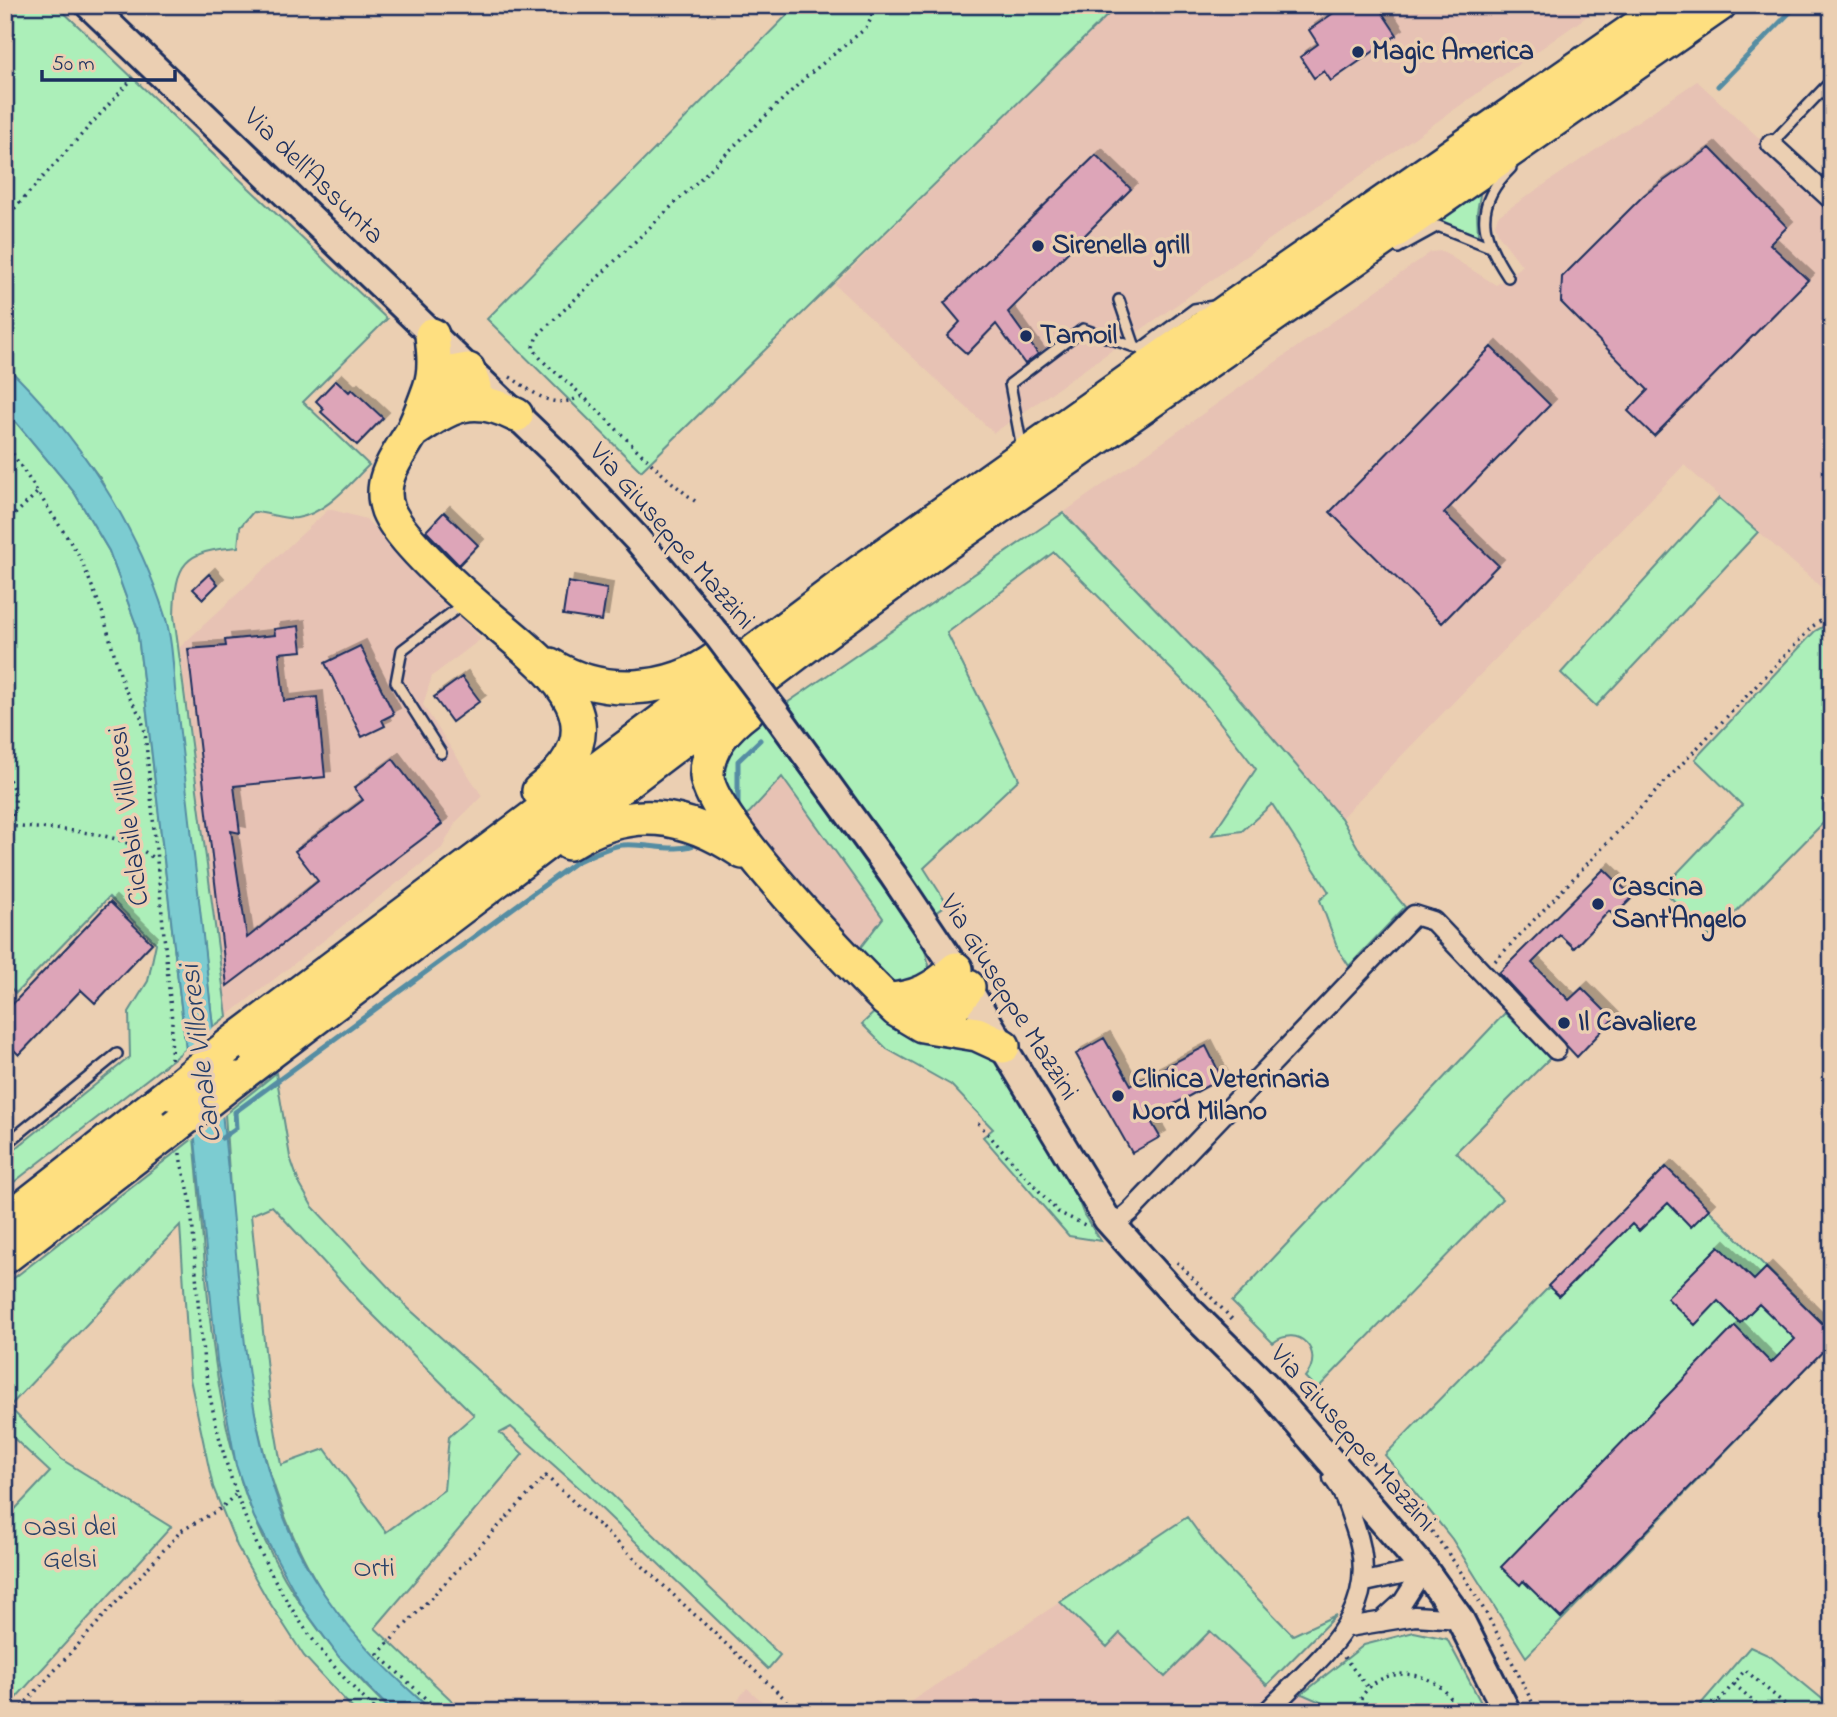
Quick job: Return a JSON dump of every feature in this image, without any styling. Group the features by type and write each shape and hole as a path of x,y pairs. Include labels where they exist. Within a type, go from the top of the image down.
{"highway":[{"path":"5,1257 235,1079 467,883 859,573 1240,302 1669,5"},
{"path":"5,1222 230,1045 1371,258 1543,136 1719,5"},
{"path":"432,335 435,363 431,386 412,432 386,477 384,494 388,510 404,533 470,599 535,656 567,691 579,726 578,742 563,768 480,839 467,883"},
{"path":"431,386 451,373 471,386 483,401 516,415"},
{"path":"412,432 471,386"},
{"path":"535,656 566,675 604,687 625,688 671,680 713,662 782,612 859,573"},
{"path":"814,640 813,660 733,721 714,747 707,776 714,800 760,863 886,1000 908,1019 922,1025 977,1034 1003,1046"},
{"path":"467,883 503,890 596,828 641,817 679,820 697,826 760,863"},
{"path":"886,1000 917,997 962,978"},
{"path":"922,1025 949,1012 962,978"},
{"path":"5,1205 170,1093"}],"street":[{"name":"Via dell'Assunta","path":"89,5 432,335"},
{"path":"1771,144 1832,200"},
{"path":"432,335 471,386"},
{"name":"Via Giuseppe Mazzini","path":"516,415 636,538 718,636 872,844 962,978 1113,1226 1186,1307 1265,1385 1424,1569 1460,1619 1507,1712"},
{"path":"1113,1226 1414,915 1433,922 1556,1050"},
{"path":"1265,1385 1301,1439 1341,1488 1359,1538 1365,1582 1348,1628 1267,1712"},
{"path":"1365,1582 1424,1569"},
{"path":"1378,1624 1403,1602 1424,1569"},
{"path":"1348,1628 1415,1616 1460,1619"}],"lane":[{"path":"1771,144 1832,80"},
{"path":"1508,277 1488,246 1483,219 1493,186 1520,159"},
{"path":"1371,258 1438,226 1488,246"},
{"path":"1119,300 1135,347"},
{"path":"1024,456 1010,384 1083,330 1140,349 1194,310 1240,302"},
{"path":"441,752 396,682 402,650 470,599"},
{"path":"5,1145 117,1054"}],"path":[{"path":"695,501 673,484 582,396 540,360 533,347 537,336 806,77 866,28 872,18 871,5"},
{"path":"5,219 136,75"},
{"path":"471,386 495,375 505,374 553,403 566,404 582,396"},
{"name":"Ciclabile Villoresi","path":"5,442 60,523 88,575 124,688 141,717 145,732 172,1021 170,1052"},
{"path":"5,524 38,492"},
{"path":"1483,974 1813,626 1832,613"},
{"path":"5,761 11,756"},
{"path":"5,774 12,782 16,800 13,819 6,828"},
{"path":"6,828 87,831 132,843 156,861"},
{"path":"978,1123 1058,1212 1090,1227 1101,1229 1113,1226"},
{"path":"181,1167 190,1195 205,1366 218,1438 235,1495 253,1541 295,1618 326,1657 378,1712"},
{"path":"1176,1261 1242,1329"},
{"path":"440,1712 378,1654 545,1476 799,1712"},
{"path":"17,1712 181,1531 220,1509 235,1495"},
{"path":"1333,1643 1369,1689"},
{"path":"1710,1712 1745,1670 1794,1712"},
{"path":"1356,1712 1369,1689 1385,1678 1404,1673 1424,1676 1441,1685 1454,1700 1458,1712"},
{"path":"1734,1684 1766,1712"}],"shaded area":[{"path":"1118,5 1603,5 994,433 835,285"},
{"path":"1697,81 1832,205 1832,597 1684,465 1341,818 1219,675 1063,513 1431,252 1442,251 1496,285 1508,277 1522,266 1498,234 1495,224 1498,216"},
{"path":"329,509 366,519 481,639 432,676 423,705 482,796 456,822 442,848 227,1016 180,647"},
{"path":"782,776 883,918 860,948 754,833 749,813"},
{"path":"1060,1602 1107,1646 1120,1633 1165,1677 1209,1631 1267,1685 1317,1699 1335,1712 895,1712"},
{"path":"747,1688 774,1712 728,1712"}],"green space":[{"path":"5,5 56,5 387,319 303,402 369,465 337,497 308,515 292,518 253,512 240,527 238,547 205,552 194,557 180,572 177,583 174,616 227,1016 213,1027 166,619 100,478 55,419 5,365"},
{"path":"797,5 1118,5 641,471 487,319"},
{"path":"1481,189 1477,212 1478,236 1456,227 1433,224"},
{"path":"5,409 74,492 109,551 137,627 186,1049 5,1189 5,1157 130,1057 129,1012 148,981 156,943 109,897 16,993 5,983"},
{"path":"1719,498 1758,532 1596,706 1561,673"},
{"path":"1063,513 1219,675 1341,818 1361,853 1405,907 1349,966 1338,949 1320,900 1329,892 1272,804 1242,831 1212,835 1256,769 1204,702 1054,552 947,633 1019,779 924,868 947,904 934,914 787,703"},
{"path":"1832,622 1832,814 1711,937 1662,889 1742,805 1695,759 1815,631"},
{"path":"756,711 923,943 929,965 926,974 898,984 876,970 860,948 883,918 782,777 749,813 738,819 718,762"},
{"path":"880,1007 992,1055 1006,1071 1067,1172 1084,1215 1101,1241 1069,1236 983,1137 993,1129 951,1085 887,1049 862,1024"},
{"path":"1505,1013 1550,1058 1456,1152 1502,1199 1317,1389 1305,1377 1311,1368 1312,1358 1306,1343 1292,1336 1273,1343 1232,1302"},
{"name":"Orti","path":"276,1073 290,1157 299,1183 312,1206 408,1308 543,1429 780,1655 768,1669 585,1493 511,1427 500,1433 523,1454 375,1628 464,1712 433,1712 372,1656 340,1618 305,1562 280,1502 261,1440 239,1311 225,1114","holes":["272,1206 364,1306 474,1415 449,1437 444,1490 386,1532 325,1449 281,1465 270,1399 251,1215"]},
{"name":"Oasi dei Gelsi","path":"194,1138 208,1302 219,1385 226,1425 247,1499 261,1534 297,1599 342,1659 393,1712 354,1710 304,1656 237,1546 213,1487 190,1379 180,1225 9,1407 61,1459 171,1527 5,1710 5,1520 50,1472 5,1430 5,1285"},
{"path":"1666,1167 1832,1333 1832,1360 1823,1351 1526,1657 1452,1539 1385,1455"},
{"path":"1187,1517 1214,1554 1293,1635 1336,1615 1267,1685 1210,1631 1165,1677 1120,1633 1107,1647 1060,1602"},
{"path":"1414,1632 1447,1639 1486,1712 1335,1712 1332,1707 1302,1694 1364,1645"},
{"path":"1750,1647 1770,1656 1832,1707 1832,1712 1694,1712"}],"water":[{"name":"Canale Villoresi","path":"5,365 56,420 101,481 137,546 165,616 172,652 214,1032 248,1371 264,1456 276,1497 292,1537 312,1575 338,1614 383,1665 433,1712 393,1712 339,1657 304,1609 254,1517 236,1465 217,1361 186,1049 137,627 109,551 74,492 5,409"}],"pier":[{"path":"216,1025 228,1112 191,1141 182,1052"}],"building":[{"path":"1345,5 1377,5 1397,35 1331,81 1324,71 1314,78 1300,57 1318,44 1309,30"},
{"path":"1710,148 1787,227 1770,244 1808,280 1654,436 1628,411 1648,390 1561,302 1562,277 1644,195"},
{"name":"Sirenella grill","path":"1096,155 1131,189 1008,312 1038,354 1025,364 996,324 967,354 947,336 960,322 944,303"},
{"path":"1491,347 1550,405 1444,513 1498,565 1442,623 1330,512"},
{"path":"336,380 349,392 352,389 383,418 357,445 321,412 324,409 316,401"},
{"path":"444,512 478,545 459,565 426,531"},
{"path":"209,574 218,584 203,599 193,589"},
{"path":"568,582 607,589 602,621 563,615"},
{"path":"299,626 302,651 279,653 284,701 317,697 325,777 234,786 240,833 231,831 247,938 318,881 295,851 363,800 354,788 393,759 442,824 227,986 188,649 226,646 225,640 275,635 274,629"},
{"path":"360,646 394,714 382,720 385,726 362,737 325,663"},
{"path":"462,677 480,701 452,722 434,697"},
{"path":"1604,869 1633,897 1614,916 1609,911 1574,948 1560,935 1532,963 1569,1000 1582,988 1613,1019 1577,1057 1499,973"},
{"path":"110,902 152,943 95,1003 81,990 19,1055 5,1041 5,1012"},
{"path":"1104,1038 1131,1085 1206,1046 1222,1078 1149,1118 1160,1137 1132,1153 1076,1054"},
{"path":"1666,1167 1709,1209 1691,1227 1668,1203 1639,1231 1632,1224 1559,1296 1548,1286"},
{"path":"1719,1246 1754,1280 1766,1268 1832,1333 1832,1342 1561,1618 1523,1581 1520,1585 1501,1567 1735,1326 1771,1363 1795,1339 1759,1304 1740,1323 1718,1301 1695,1325 1667,1298"}],"waterway":[{"path":"1718,86 1797,5"},
{"path":"738,809 738,761 760,740"},
{"name":"Canale Villoresi","path":"222,1138 236,1128 235,1112 576,862 617,846 681,848 700,843"}],"place":[{"name":"Magic America","path":"1358,52"},
{"name":"Sirenella grill","path":"1038,246"},
{"name":"Tamoil","path":"1026,336"},
{"name":"Cascina Sant'Angelo","path":"1598,904"},
{"name":"Il Cavaliere","path":"1564,1023"},
{"name":"Clinica Veterinaria Nord Milano","path":"1118,1096"}]}
